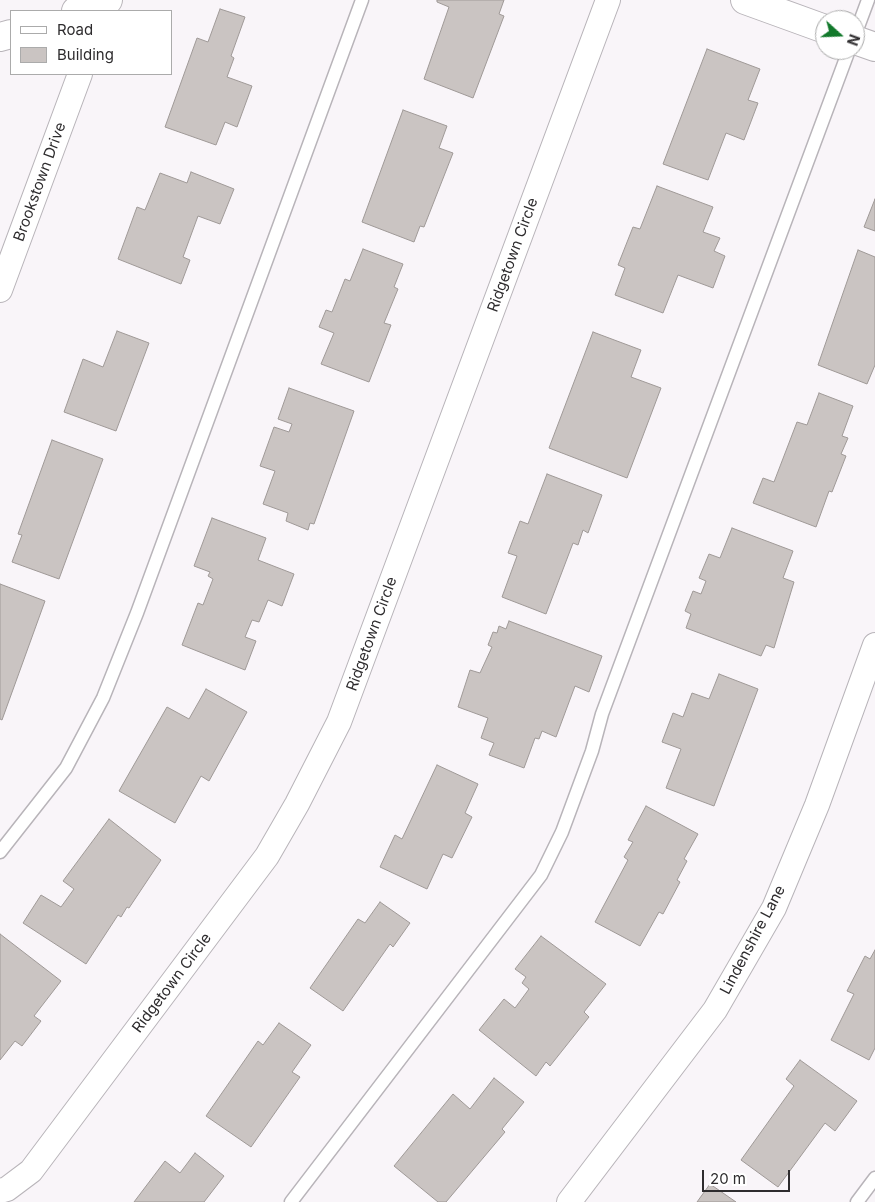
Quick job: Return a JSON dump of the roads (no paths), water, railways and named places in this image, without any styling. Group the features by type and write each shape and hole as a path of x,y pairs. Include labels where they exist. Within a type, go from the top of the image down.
{"street":[{"path":"79,10 108,0"},
{"name":"Ridgetown Circle","path":"0,1191 7,1189 31,1171 267,856 298,804 339,722 608,0"},
{"path":"744,0 815,25"},
{"name":"Brookstown Drive","path":"0,290 80,75"},
{"name":"Lindenshire Lane","path":"569,1202 715,1010 774,908 817,805 875,645"}],"lane":[{"path":"0,852 66,768 103,698 137,613 362,0"},
{"path":"290,1202 541,875 562,832 592,751 602,714 846,60"},
{"path":"857,1202 875,1178"}]}
